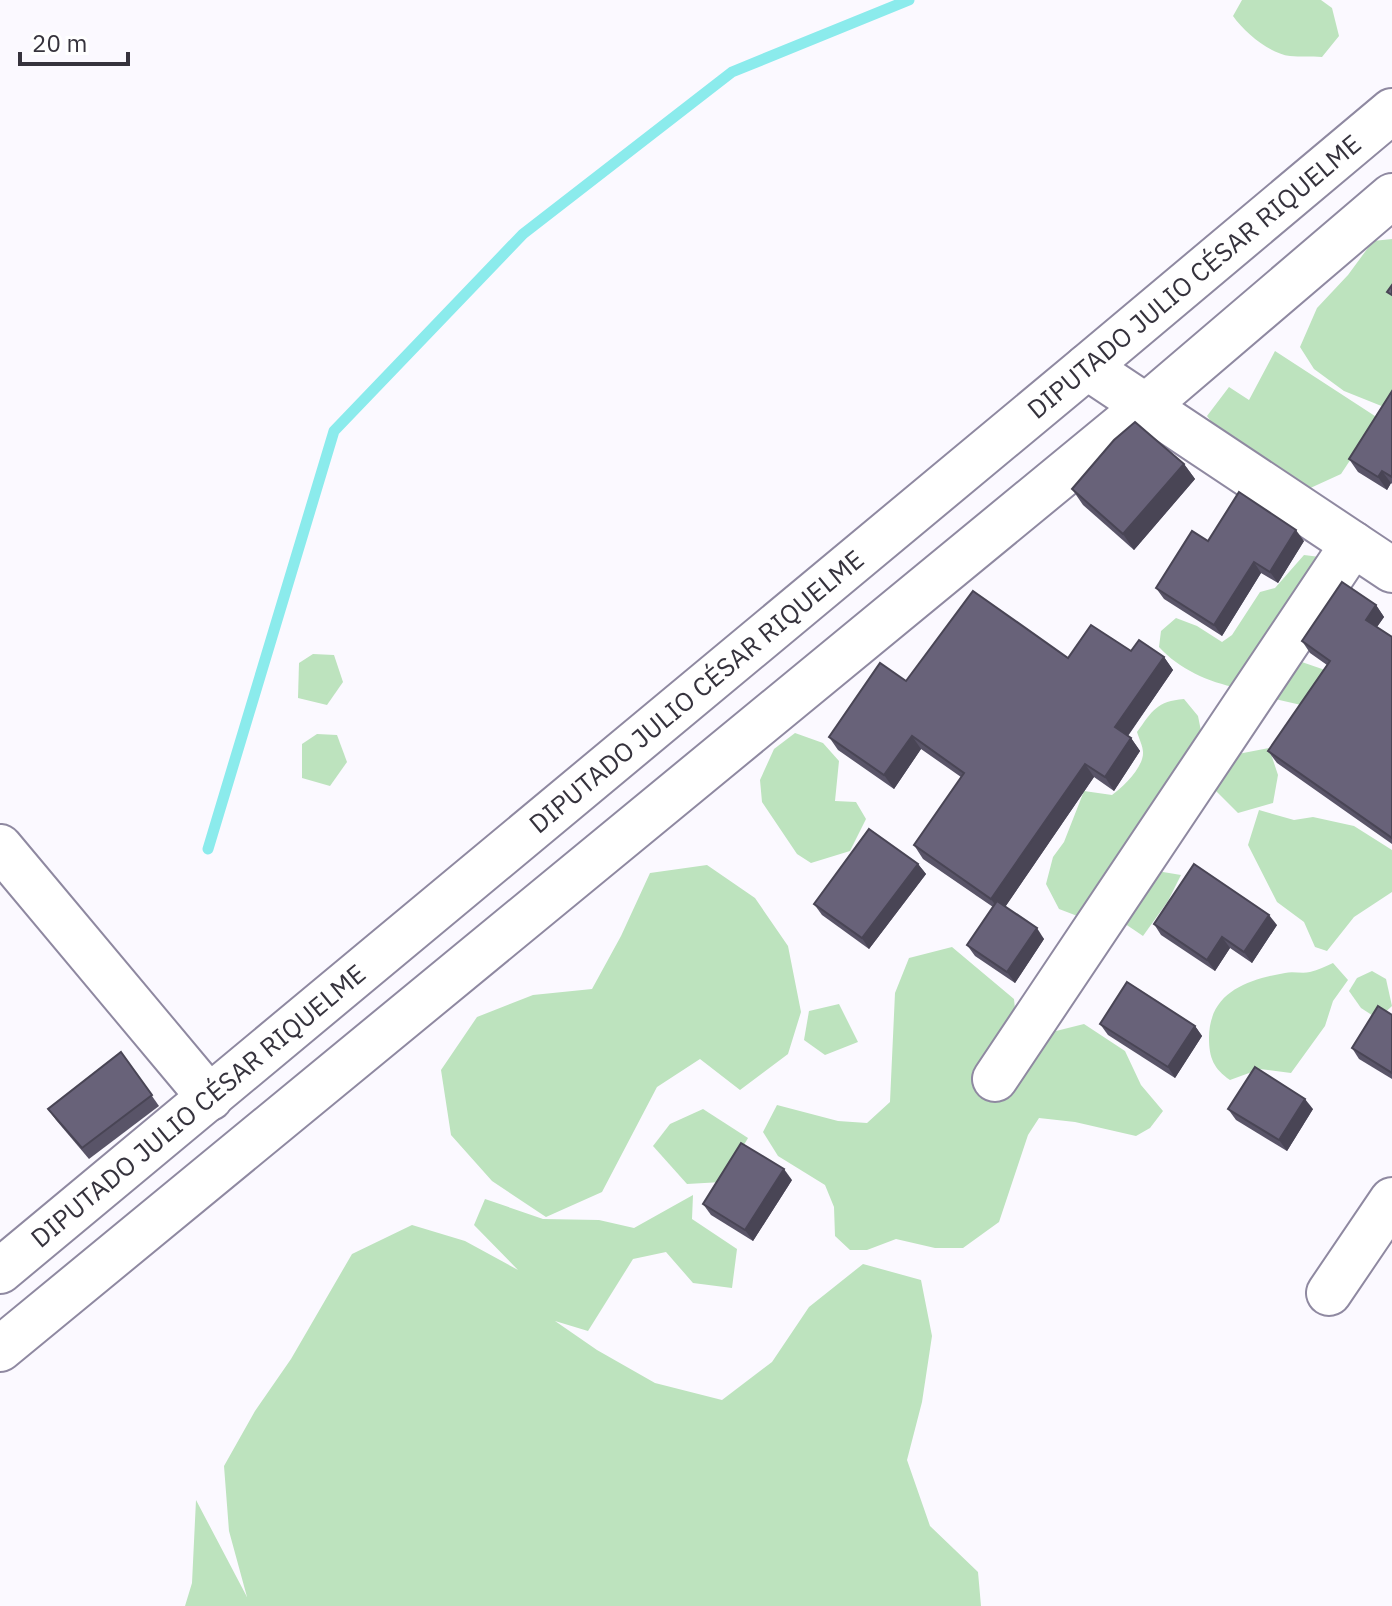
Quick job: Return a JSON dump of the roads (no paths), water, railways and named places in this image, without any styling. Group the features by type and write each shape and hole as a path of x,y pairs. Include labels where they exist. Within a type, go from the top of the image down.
{"street":[{"name":"DIPUTADO JULIO CÉSAR RIQUELME","path":"0,1271 1392,111"},
{"path":"0,1349 1146,406 1392,196"},
{"path":"1087,367 1392,570"},
{"path":"995,1079 1353,544"},
{"path":"0,847 210,1098"},
{"path":"1329,1293 1392,1200"}],"waterway":[{"path":"208,849 334,431 523,234 732,72 909,0"}]}
